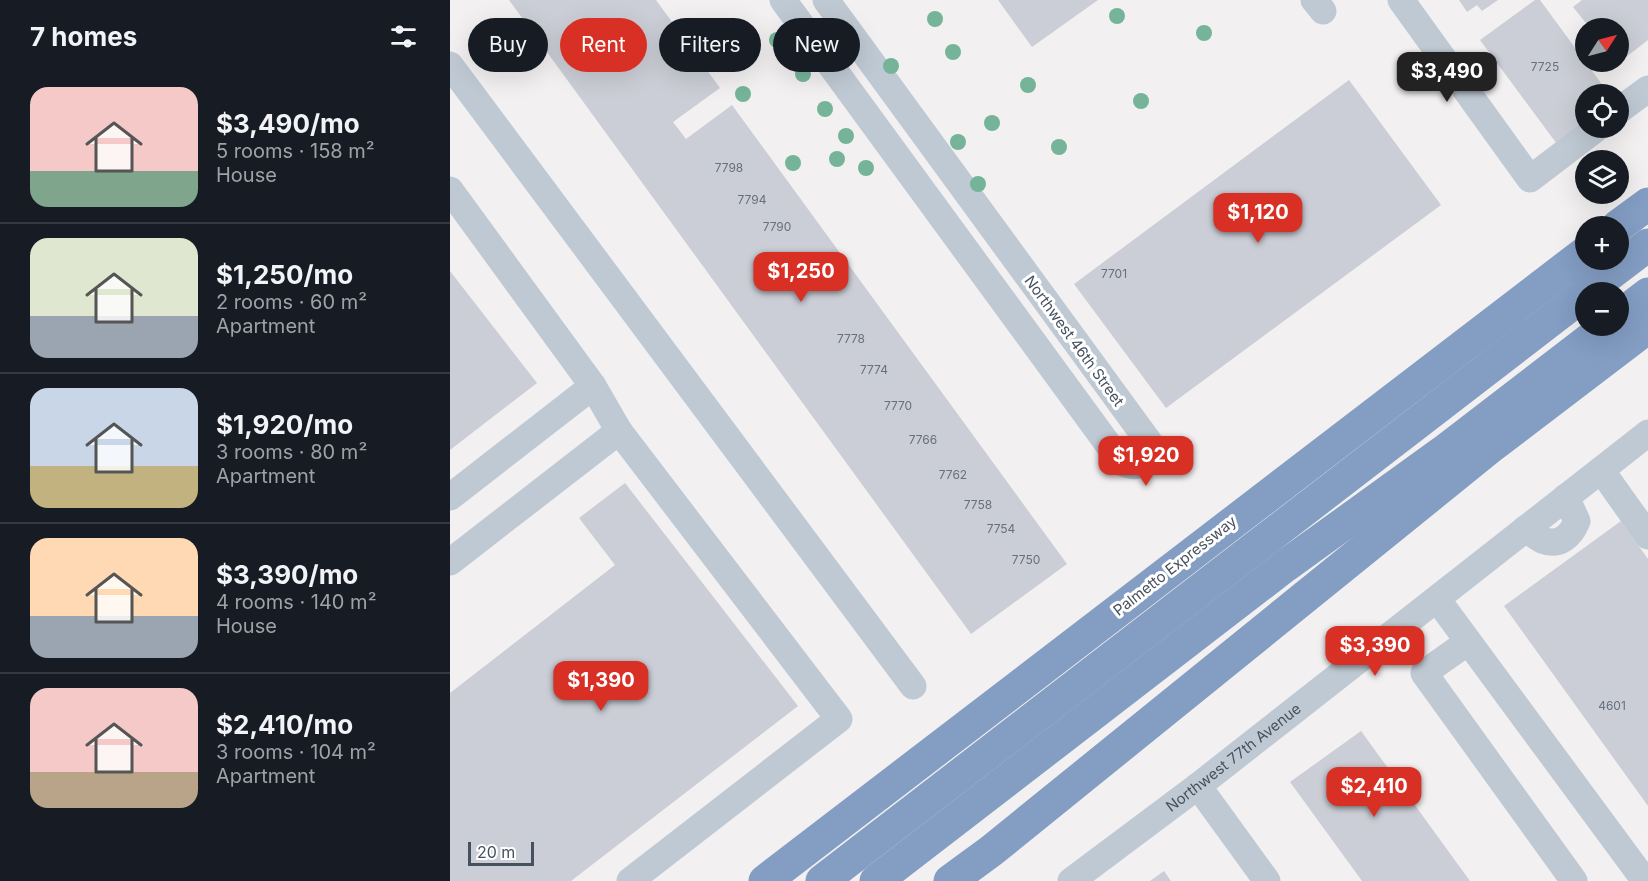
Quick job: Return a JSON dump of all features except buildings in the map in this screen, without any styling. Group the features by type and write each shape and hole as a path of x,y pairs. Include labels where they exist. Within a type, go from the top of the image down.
{"highway":[{"path":"1629,218 1648,204"},
{"path":"1600,282 1648,245"},
{"name":"Palmetto Expressway","path":"765,881 1575,260"},
{"path":"1629,309 1648,294"},
{"path":"822,881 1575,301"},
{"path":"950,881 991,851 1488,449 1648,327"},
{"path":"876,881 1285,566 1443,452 1594,336"}],"street":[{"name":"Northwest 46th Street","path":"783,0 796,18"},
{"path":"1401,0 1530,179 1585,138"},
{"name":"Northwest 46th Street","path":"836,72 1121,462 1130,466 1139,465 1147,458 1152,446 860,46"},
{"path":"450,65 913,686"},
{"path":"1629,103 1648,89"},
{"path":"450,190 593,386 619,430 839,719 630,881"},
{"path":"450,497 593,386"},
{"path":"450,562 619,430"},
{"name":"Northwest 77th Avenue","path":"1071,881 1198,786 1648,433"},
{"path":"1600,470 1648,536"},
{"path":"1437,599 1645,881"},
{"path":"1468,642 1424,673 1574,881"},
{"path":"1198,786 1267,881"}]}
